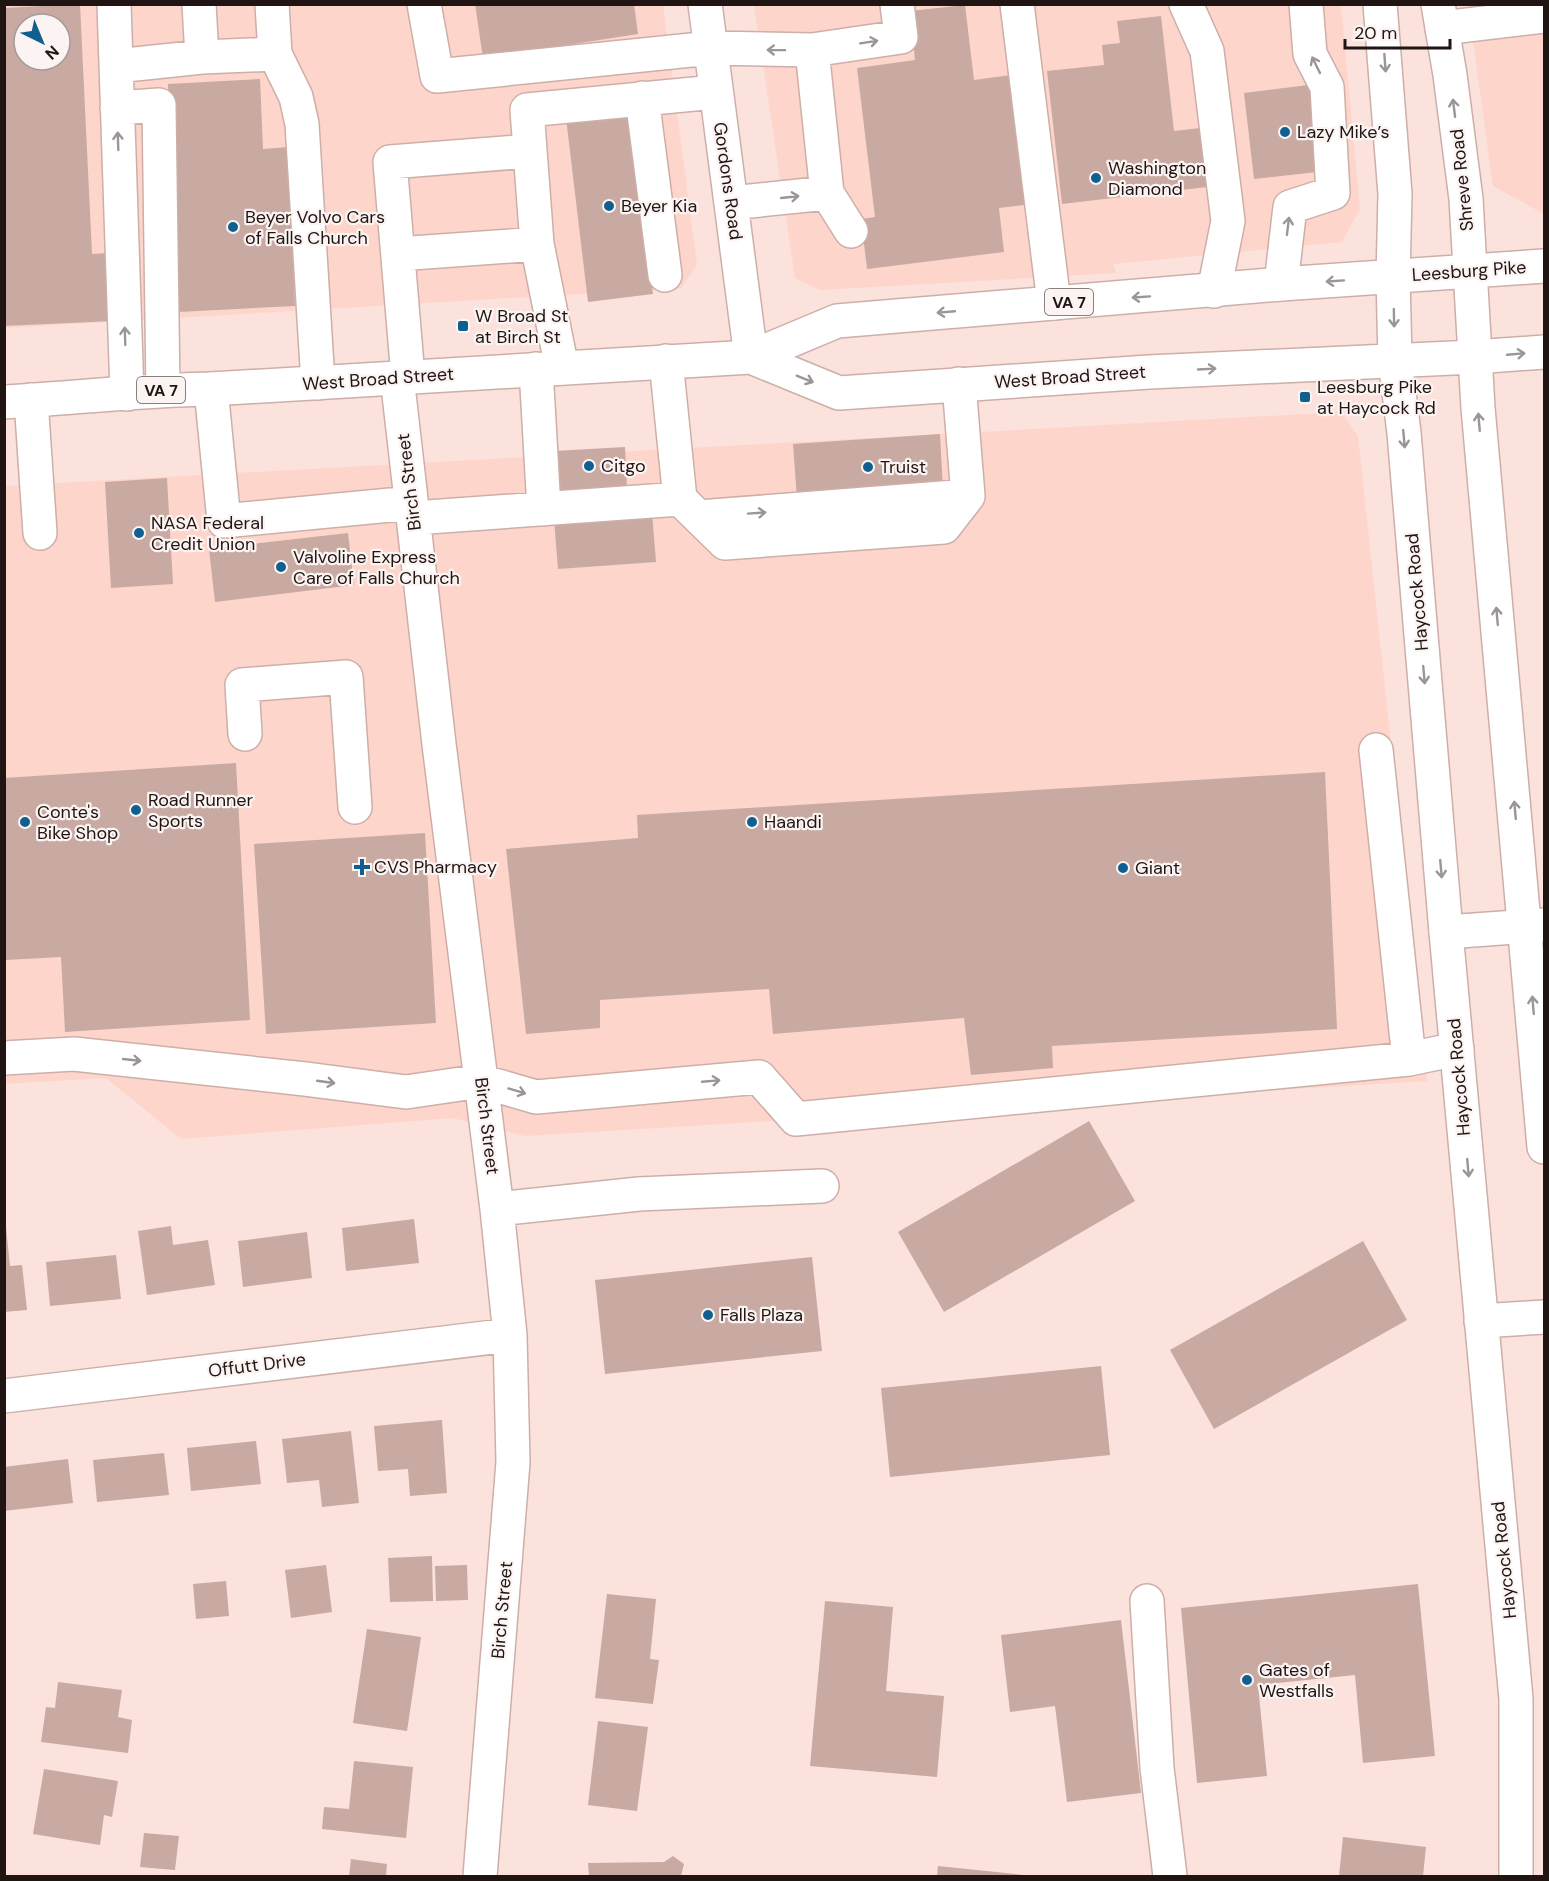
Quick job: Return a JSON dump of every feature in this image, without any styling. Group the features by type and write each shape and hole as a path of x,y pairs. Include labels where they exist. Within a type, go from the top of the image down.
{"main road":[{"path":"114,4 127,394"},
{"path":"199,4 202,57"},
{"path":"272,4 275,54 296,97 302,124 318,383"},
{"path":"424,4 437,76 711,48 812,50 901,37 897,4"},
{"name":"Gordons Road","path":"705,4 751,357"},
{"path":"1017,4 1054,303"},
{"path":"1186,4 1207,51 1228,221 1214,291"},
{"path":"1281,284 1290,207 1333,193 1327,87 1310,54 1306,4"},
{"path":"1380,4 1395,194 1393,277"},
{"path":"1440,16 1545,16"},
{"name":"Shreve Road","path":"1440,16 1466,199 1474,357"},
{"path":"812,50 827,193 851,231"},
{"path":"116,66 202,57 275,54"},
{"path":"544,509 549,368 527,110 715,92"},
{"path":"642,98 665,274"},
{"path":"117,108 159,105 163,390"},
{"name":"Birch Street","path":"480,1876 513,1462 510,1335 497,1209 412,510 398,254 390,162 530,151"},
{"path":"731,203 827,193"},
{"path":"398,254 537,244"},
{"name":"Leesburg Pike","path":"1393,277 1545,266"},
{"name":"West Broad Street","path":"18,401 163,390 751,357 837,321 1281,284 1393,277"},
{"name":"Haycock Road","path":"1393,277 1395,360 1405,445 1446,932 1516,1699 1516,1876"},
{"name":"VA 7","path":"1395,360 1545,351"},
{"name":"West Broad Street","path":"751,357 839,393 1149,372 1395,360"},
{"path":"1474,357 1535,926 1545,1147"},
{"path":"666,362 690,508 725,543 944,528 968,496 959,384"},
{"path":"211,389 224,521 412,510 690,508"},
{"path":"18,401 40,533"},
{"path":"245,734 242,685 346,677 355,807"},
{"path":"1376,750 1409,1059"},
{"path":"1446,932 1535,926"},
{"path":"4,1058 74,1054 406,1092 481,1081 536,1097 759,1077 796,1119 1409,1059 1457,1049"},
{"path":"497,1209 639,1194 822,1186"},
{"path":"1481,1321 1545,1317"},
{"name":"Offutt Drive","path":"4,1396 510,1335"},
{"path":"1147,1601 1157,1768 1170,1876"}],"shaded area":[{"path":"5,5 663,5 697,265 681,288 5,328"},
{"path":"754,5 1341,5 1360,209 1342,242 1113,264 1116,273 820,290 795,278"},
{"path":"1468,5 1544,5 1544,214 1493,186"},
{"path":"1341,412 1358,436 1427,1081 525,1136 453,1118 181,1139 106,1078 5,1084 4,486"}],"building":[{"path":"80,4 92,254 110,253 113,321 4,326 4,8"},
{"path":"475,4 634,4 638,34 483,58"},
{"path":"965,5 974,80 1018,74 1033,204 999,208 1004,252 867,269 861,219 875,217 857,68 915,60 910,11"},
{"path":"1161,16 1174,131 1200,128 1207,187 1062,204 1047,71 1104,65 1102,45 1120,43 1117,21"},
{"name":"Beyer Volvo Cars of Falls Church","path":"260,79 263,149 288,147 295,306 178,312 168,84"},
{"name":"Lazy Mike’s","path":"1316,84 1326,171 1254,179 1244,93"},
{"name":"Beyer Kia","path":"630,110 653,294 588,302 566,118"},
{"name":"Truist","path":"940,434 943,490 797,499 793,444"},
{"path":"625,447 627,490 557,494 554,451"},
{"name":"NASA Federal Credit Union","path":"167,478 173,584 111,588 105,482"},
{"path":"652,513 656,562 558,569 554,520"},
{"name":"Valvoline Express Care of Falls Church","path":"348,533 354,585 215,602 209,549"},
{"path":"236,763 250,1020 65,1032 61,957 6,960 4,778"},
{"path":"1325,772 1337,1029 1052,1046 1053,1068 971,1075 964,1018 773,1034 769,989 600,1000 600,1028 526,1034 506,849 638,838 637,815"},
{"path":"425,833 436,1023 266,1034 254,844"},
{"path":"1089,1121 1135,1201 944,1312 898,1232"},
{"path":"414,1219 419,1263 346,1271 342,1228"},
{"path":"171,1226 173,1245 208,1240 215,1285 147,1295 138,1231"},
{"path":"4,1227 6,1227 10,1266 22,1265 27,1310 4,1312"},
{"path":"307,1232 312,1278 243,1287 238,1241"},
{"path":"1363,1241 1407,1320 1214,1429 1170,1350"},
{"path":"116,1255 121,1299 50,1306 46,1262"},
{"name":"Falls Plaza","path":"812,1257 822,1351 605,1374 595,1280"},
{"path":"1101,1366 1110,1455 890,1477 881,1388"},
{"path":"442,1420 447,1493 410,1496 408,1469 378,1471 374,1426"},
{"path":"351,1431 359,1503 322,1507 319,1480 287,1483 282,1439"},
{"path":"256,1441 261,1484 191,1491 187,1448"},
{"path":"164,1453 169,1495 97,1502 93,1460"},
{"path":"68,1459 73,1503 4,1511 4,1467"},
{"path":"432,1556 433,1601 390,1602 388,1558"},
{"path":"326,1565 332,1612 291,1618 285,1570"},
{"path":"467,1565 468,1600 436,1601 435,1566"},
{"path":"226,1581 229,1616 196,1619 193,1584"},
{"name":"Gates of Westfalls","path":"1418,1584 1435,1756 1363,1763 1355,1675 1258,1685 1267,1776 1197,1783 1181,1608"},
{"path":"607,1594 656,1599 650,1659 659,1660 653,1704 595,1698"},
{"path":"825,1601 893,1607 886,1691 944,1696 937,1777 810,1766"},
{"path":"1121,1620 1141,1793 1067,1802 1055,1706 1010,1712 1001,1635"},
{"path":"367,1629 421,1637 407,1731 353,1723"},
{"path":"58,1682 122,1690 118,1717 132,1720 128,1753 41,1742 46,1707 55,1708"},
{"path":"598,1721 648,1727 637,1811 588,1805"},
{"path":"354,1761 413,1767 406,1838 322,1829 324,1807 349,1809"},
{"path":"44,1769 118,1781 112,1817 104,1815 100,1845 33,1834"},
{"path":"144,1833 179,1836 175,1870 140,1867"},
{"path":"1343,1837 1426,1847 1423,1876 1339,1876"},
{"path":"673,1856 684,1864 681,1876 589,1876 588,1863 664,1862"},
{"path":"351,1859 387,1864 386,1876 349,1876"},
{"path":"938,1866 1024,1875 1024,1876 937,1876"}],"place":[{"name":"Lazy Mike’s","path":"1285,132"},
{"name":"Washington Diamond","path":"1096,178"},
{"name":"Beyer Kia","path":"609,206"},
{"name":"Beyer Volvo Cars of Falls Church","path":"233,227"},
{"name":"W Broad St at Birch St","path":"463,326"},
{"name":"Leesburg Pike at Haycock Rd","path":"1305,397"},
{"name":"Citgo","path":"589,466"},
{"name":"Truist","path":"868,467"},
{"name":"NASA Federal Credit Union","path":"139,533"},
{"name":"Valvoline Express Care of Falls Church","path":"281,567"},
{"name":"Road Runner Sports","path":"136,810"},
{"name":"Conte's Bike Shop","path":"25,822"},
{"name":"Haandi","path":"752,822"},
{"name":"CVS Pharmacy","path":"362,867"},
{"name":"Giant","path":"1123,868"},
{"name":"Falls Plaza","path":"708,1315"},
{"name":"Gates of Westfalls","path":"1247,1680"}]}
